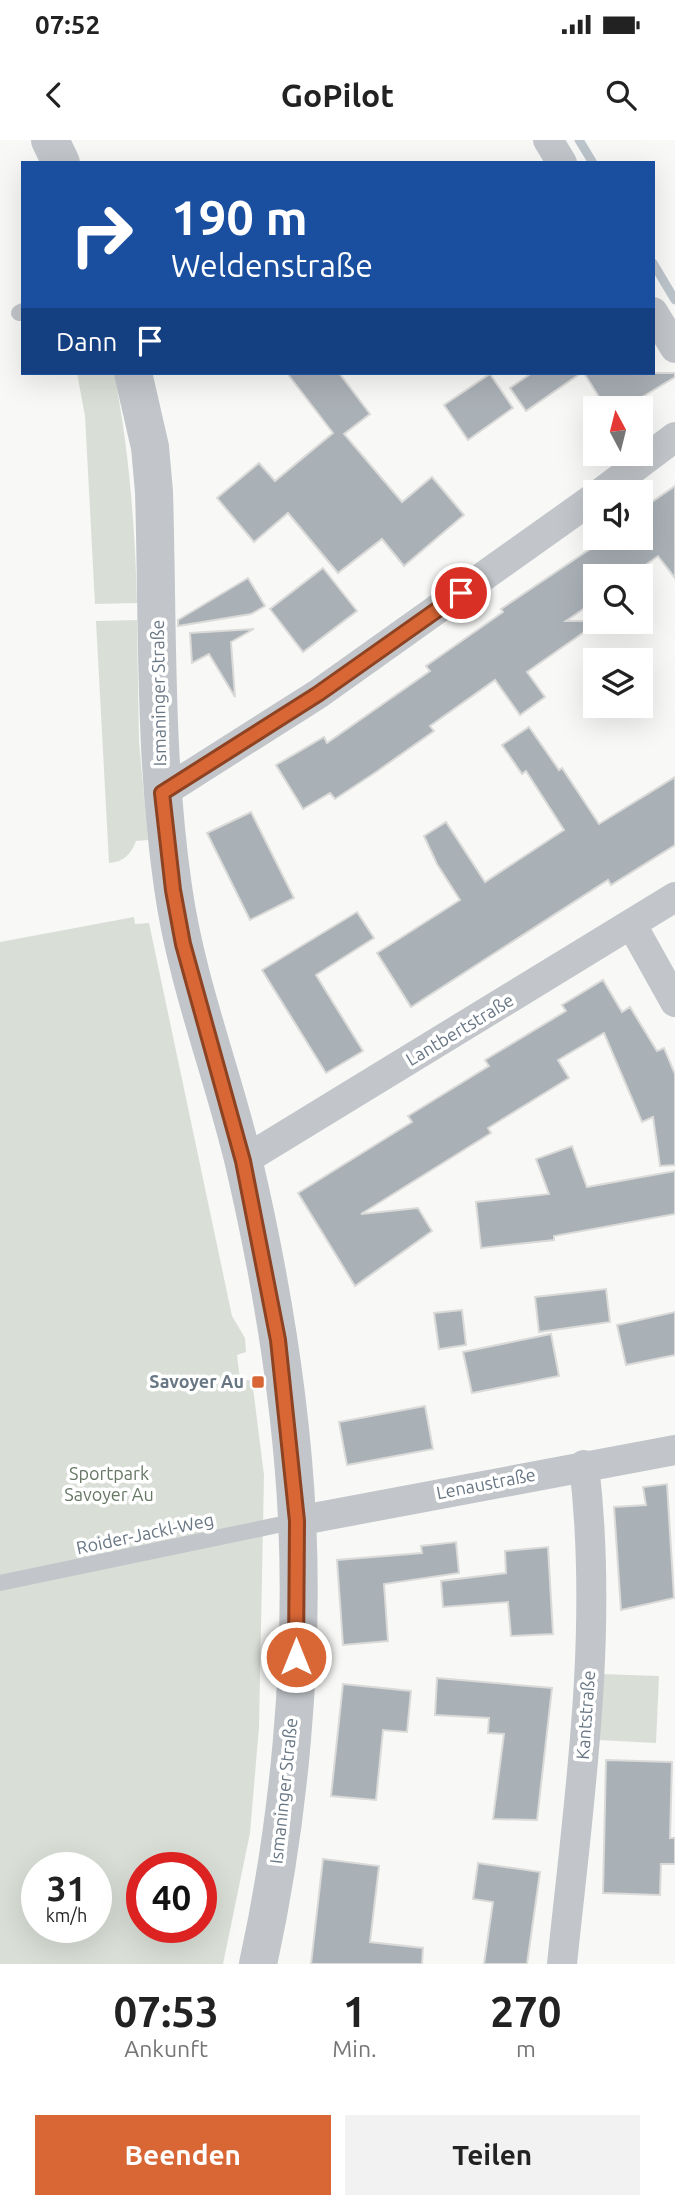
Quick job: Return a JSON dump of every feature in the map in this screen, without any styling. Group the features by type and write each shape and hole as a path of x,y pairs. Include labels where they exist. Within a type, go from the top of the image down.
{"street":[{"path":"50,140 60,161"},
{"path":"548,140 561,161"},
{"path":"655,315 675,348"},
{"name":"Ismaninger Straße","path":"133,375 150,447 154,492 162,793 173,890 183,944 243,1161 278,1340 297,1521 296,1657 289,1756 278,1856 258,1964"},
{"path":"618,480 675,436"},
{"path":"162,793 318,694 583,505"},
{"name":"Lantbertstraße","path":"243,1161 675,897"},
{"path":"632,925 675,1002"},
{"name":"Lenaustraße","path":"297,1521 675,1450"},
{"name":"Kantstraße","path":"562,1964 582,1780 593,1591 590,1518 584,1465"}],"lane":[{"name":"Roider-Jackl-Weg","path":"0,1583 297,1521"}],"green space":[{"path":"77,375 114,375 130,487 137,603 95,604 85,416"},
{"path":"137,620 139,741 148,840 136,841 126,856 109,863 96,621"},
{"name":"Sportpark Savoyer Au","path":"134,917 135,924 149,923 232,1316 245,1338 246,1352 237,1355 240,1380 252,1380 264,1475 259,1727 250,1833 223,1964 0,1964 0,942"},
{"path":"602,1674 659,1676 656,1743 598,1740"}],"building":[{"path":"675,373 675,377 644,396 598,396 585,375"},
{"path":"289,375 341,375 370,414 344,434 402,502 432,477 464,515 404,566 382,539 338,573 288,513 254,542 217,498 259,463 275,481 333,433"},
{"path":"491,375 513,408 468,440 444,405"},
{"path":"529,375 578,375 526,411 510,388"},
{"path":"675,486 675,578 658,556 647,564 583,564 583,609 566,621 583,621 583,633 527,672 545,697 520,715 495,680 430,726 434,731 376,772 335,799 330,793 303,809 276,765 324,737 327,743 430,671 426,666 503,612 501,609 589,550 653,550 653,501"},
{"path":"323,568 357,611 303,652 270,609"},
{"path":"248,578 265,606 251,614 178,626 178,620"},
{"path":"254,629 231,642 235,697 209,654 192,663 190,633"},
{"path":"529,727 559,770 562,768 599,824 675,777 675,845 611,885 608,880 411,1007 377,953 460,900 437,864 424,836 446,822 485,882 564,830 526,771 522,774 502,745"},
{"path":"251,812 294,898 250,920 207,833"},
{"path":"357,912 374,938 316,975 363,1051 326,1073 262,970"},
{"path":"603,980 622,1012 630,1007 657,1051 664,1048 675,1074 675,1165 660,1166 653,1117 642,1122 604,1033 558,1060 569,1078 488,1128 491,1133 361,1214 418,1208 432,1231 355,1286 298,1193 412,1122 408,1116 489,1066 485,1060 566,1011 562,1005"},
{"path":"572,1146 587,1187 675,1171 675,1214 554,1236 554,1240 481,1248 476,1202 549,1194 536,1159"},
{"path":"606,1289 610,1322 539,1332 535,1297"},
{"path":"462,1310 466,1345 439,1349 434,1313"},
{"path":"675,1312 675,1355 626,1365 617,1325"},
{"path":"551,1334 559,1376 472,1393 463,1352"},
{"path":"425,1406 433,1449 347,1465 339,1422"},
{"path":"667,1484 674,1598 621,1610 614,1507 646,1505 643,1487"},
{"path":"456,1542 459,1573 384,1584 388,1641 343,1645 337,1560 422,1553 421,1546"},
{"path":"548,1547 553,1634 511,1636 508,1602 443,1607 441,1581 506,1573 505,1551"},
{"path":"437,1678 552,1688 537,1820 493,1819 504,1734 488,1733 489,1718 435,1715"},
{"path":"343,1684 411,1691 407,1732 383,1730 376,1800 331,1796"},
{"path":"606,1760 672,1762 670,1838 675,1838 675,1864 661,1864 660,1895 603,1893"},
{"path":"323,1859 379,1866 370,1942 423,1948 422,1964 311,1964"},
{"path":"478,1863 540,1872 527,1964 484,1964 493,1902 473,1899"}],"waterway":[{"path":"579,140 592,161"},
{"path":"655,266 675,300"}],"place":[{"name":"Savoyer Au","path":"258,1382"}],"route":[{"path":"296,1657 297,1521 278,1340 243,1161 183,944 173,890 162,793 318,694 461,593"}]}
